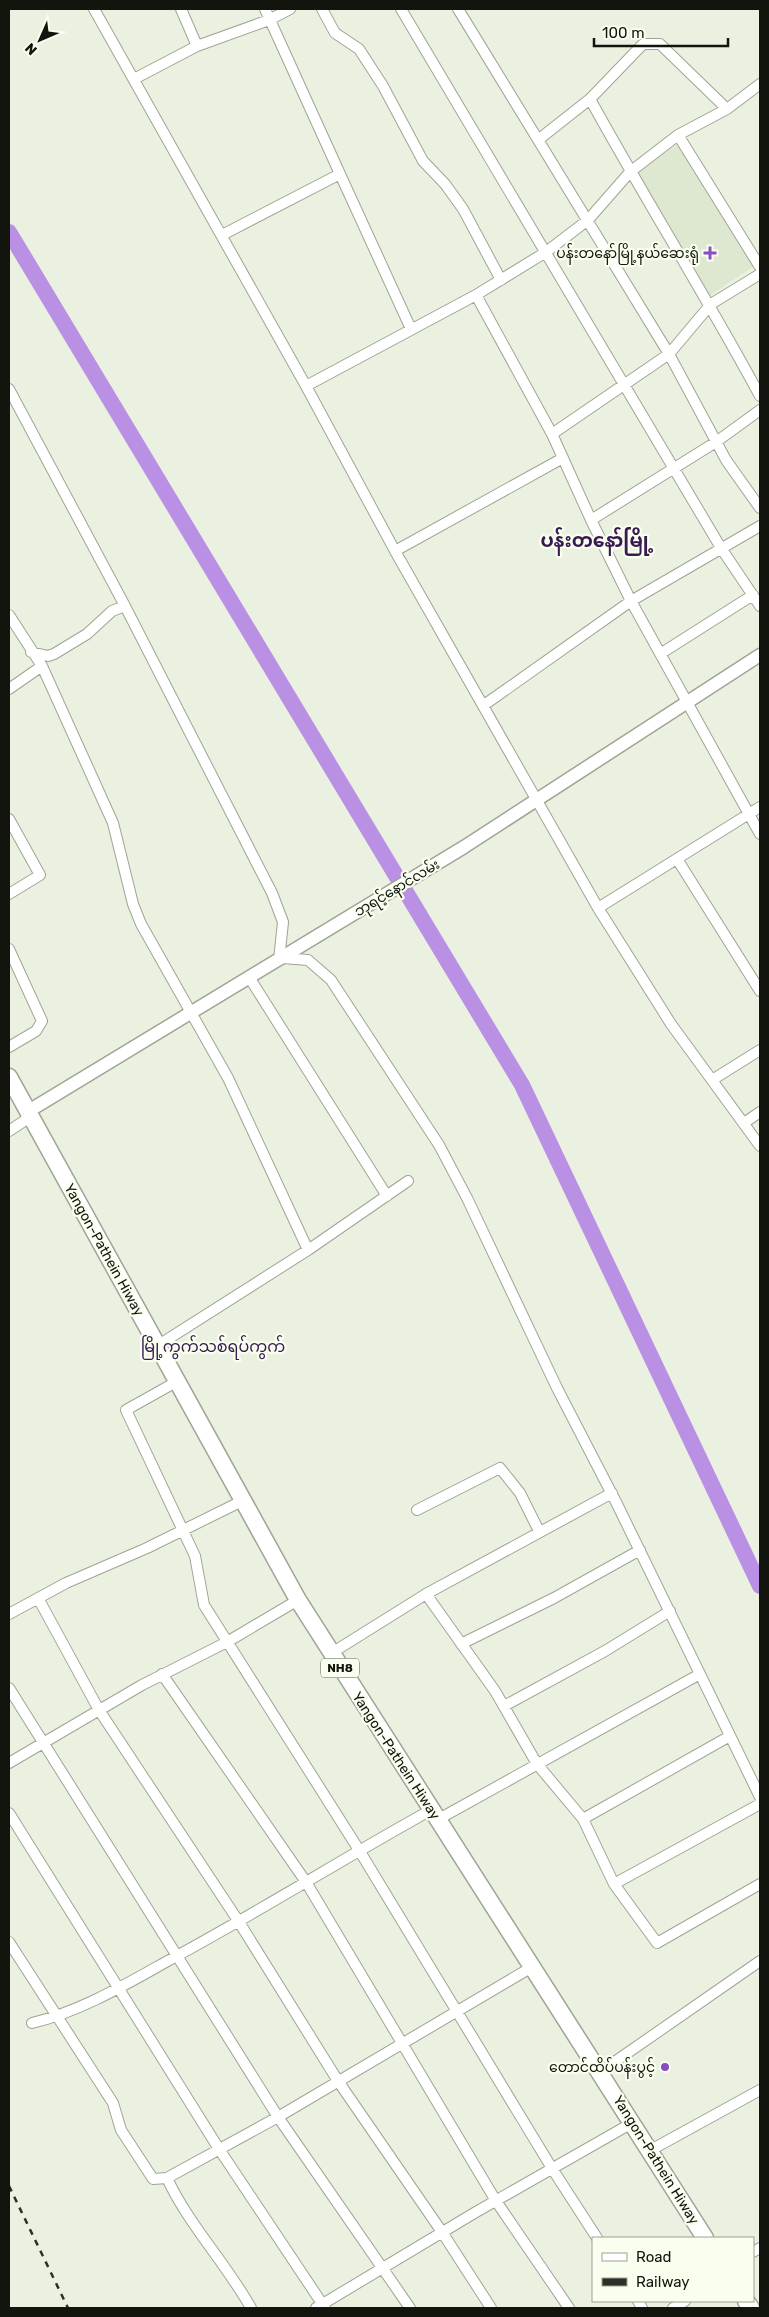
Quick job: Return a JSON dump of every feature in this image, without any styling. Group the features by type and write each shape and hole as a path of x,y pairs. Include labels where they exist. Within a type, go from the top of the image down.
{"highway":[{"name":"Yangon-Pathein Hiway","path":"9,1077 242,1501 330,1654 704,2237"}],"street":[{"path":"94,9 306,386 395,551 598,908 671,1024 760,1146"},
{"path":"180,9 197,46"},
{"path":"265,9 411,329"},
{"path":"134,79 197,46 269,20 290,9"},
{"path":"322,9 335,33 359,49 383,86 422,161 445,184 463,209 501,280"},
{"path":"401,9 546,252 565,288 722,548 760,606"},
{"path":"458,9 669,354 726,460 760,508"},
{"path":"538,140 590,99 642,44 652,42 660,44 727,108"},
{"path":"306,386 476,295 546,252 588,220 630,172 678,135 727,108 760,84"},
{"path":"590,99 630,172 710,304 760,396"},
{"path":"678,135 760,267"},
{"path":"222,235 340,174"},
{"path":"552,434 669,354 710,304 760,274"},
{"path":"476,295 552,434 631,602 760,834"},
{"path":"10,394 125,606 272,893 283,922 283,958 308,960 330,980 438,1145 467,1198 557,1388 612,1493 760,1797"},
{"path":"591,520 716,442 760,410"},
{"path":"395,551 563,458"},
{"path":"484,705 631,602 760,526"},
{"path":"660,654 753,595"},
{"path":"32,652 48,656 54,654 87,634 112,611 125,606"},
{"path":"9,615 42,666 113,823 133,904 141,924 228,1078 308,1250"},
{"name":"ဘုရင့်နောင်လမ်း","path":"28,1114 190,1012 283,958 464,847 760,655"},
{"path":"9,689 42,666"},
{"path":"598,908 760,807"},
{"path":"9,819 40,875 9,894"},
{"path":"677,859 760,991"},
{"path":"9,949 42,1021 36,1031 9,1047"},
{"path":"249,977 388,1196"},
{"path":"712,1080 760,1050"},
{"path":"744,1123 760,1112"},
{"path":"9,1130 28,1114"},
{"path":"157,1346 308,1250 408,1181"},
{"path":"176,1382 126,1410 196,1556 204,1605 360,1850 553,2170 596,2237"},
{"path":"417,1510 500,1468 512,1481 539,1531"},
{"path":"330,1654 426,1594 612,1493"},
{"path":"9,1614 38,1598 184,1530 211,1514 242,1501"},
{"path":"462,1644 554,1598 640,1550"},
{"path":"426,1594 504,1706 537,1764 583,1819 614,1884 657,1943 760,1884"},
{"path":"38,1598 99,1710 239,1922 338,2081 442,2232 491,2308"},
{"path":"9,1763 162,1674 227,1642 298,1600"},
{"path":"504,1706 605,1651 670,1612"},
{"path":"162,1674 306,1882 496,2201 568,2308"},
{"path":"32,2023 57,2017 119,1988 239,1922 360,1850 537,1764 700,1674"},
{"path":"9,1688 278,2117 384,2267 410,2308"},
{"path":"583,1819 730,1736"},
{"path":"614,1884 760,1804"},
{"path":"9,1813 219,2149 321,2307 442,2232 632,2123"},
{"path":"9,1942 113,2103 121,2130 153,2178 167,2178 278,2117 456,2010 532,1967"},
{"path":"600,2072 760,1961"},
{"path":"649,2151 760,2090"},
{"path":"167,2178 175,2196 218,2254 251,2308"}],"shaded area":[{"path":"678,144 754,266 709,296 636,173"}],"waterway":[{"path":"9,232 522,1085 760,1586"}],"railway":[{"path":"9,2186 68,2308"}],"place":[{"name":"ပန်းတနော်မြို့နယ်ဆေးရုံ","path":"710,253"},
{"name":"တောင်ထိပ်ပန်းပွင့်","path":"665,2067"}],"district":[{"name":"ပန်းတနော်မြို့","path":"597,540"},
{"name":"မြို့ကွက်သစ်ရပ်ကွက်","path":"213,1346"}]}
